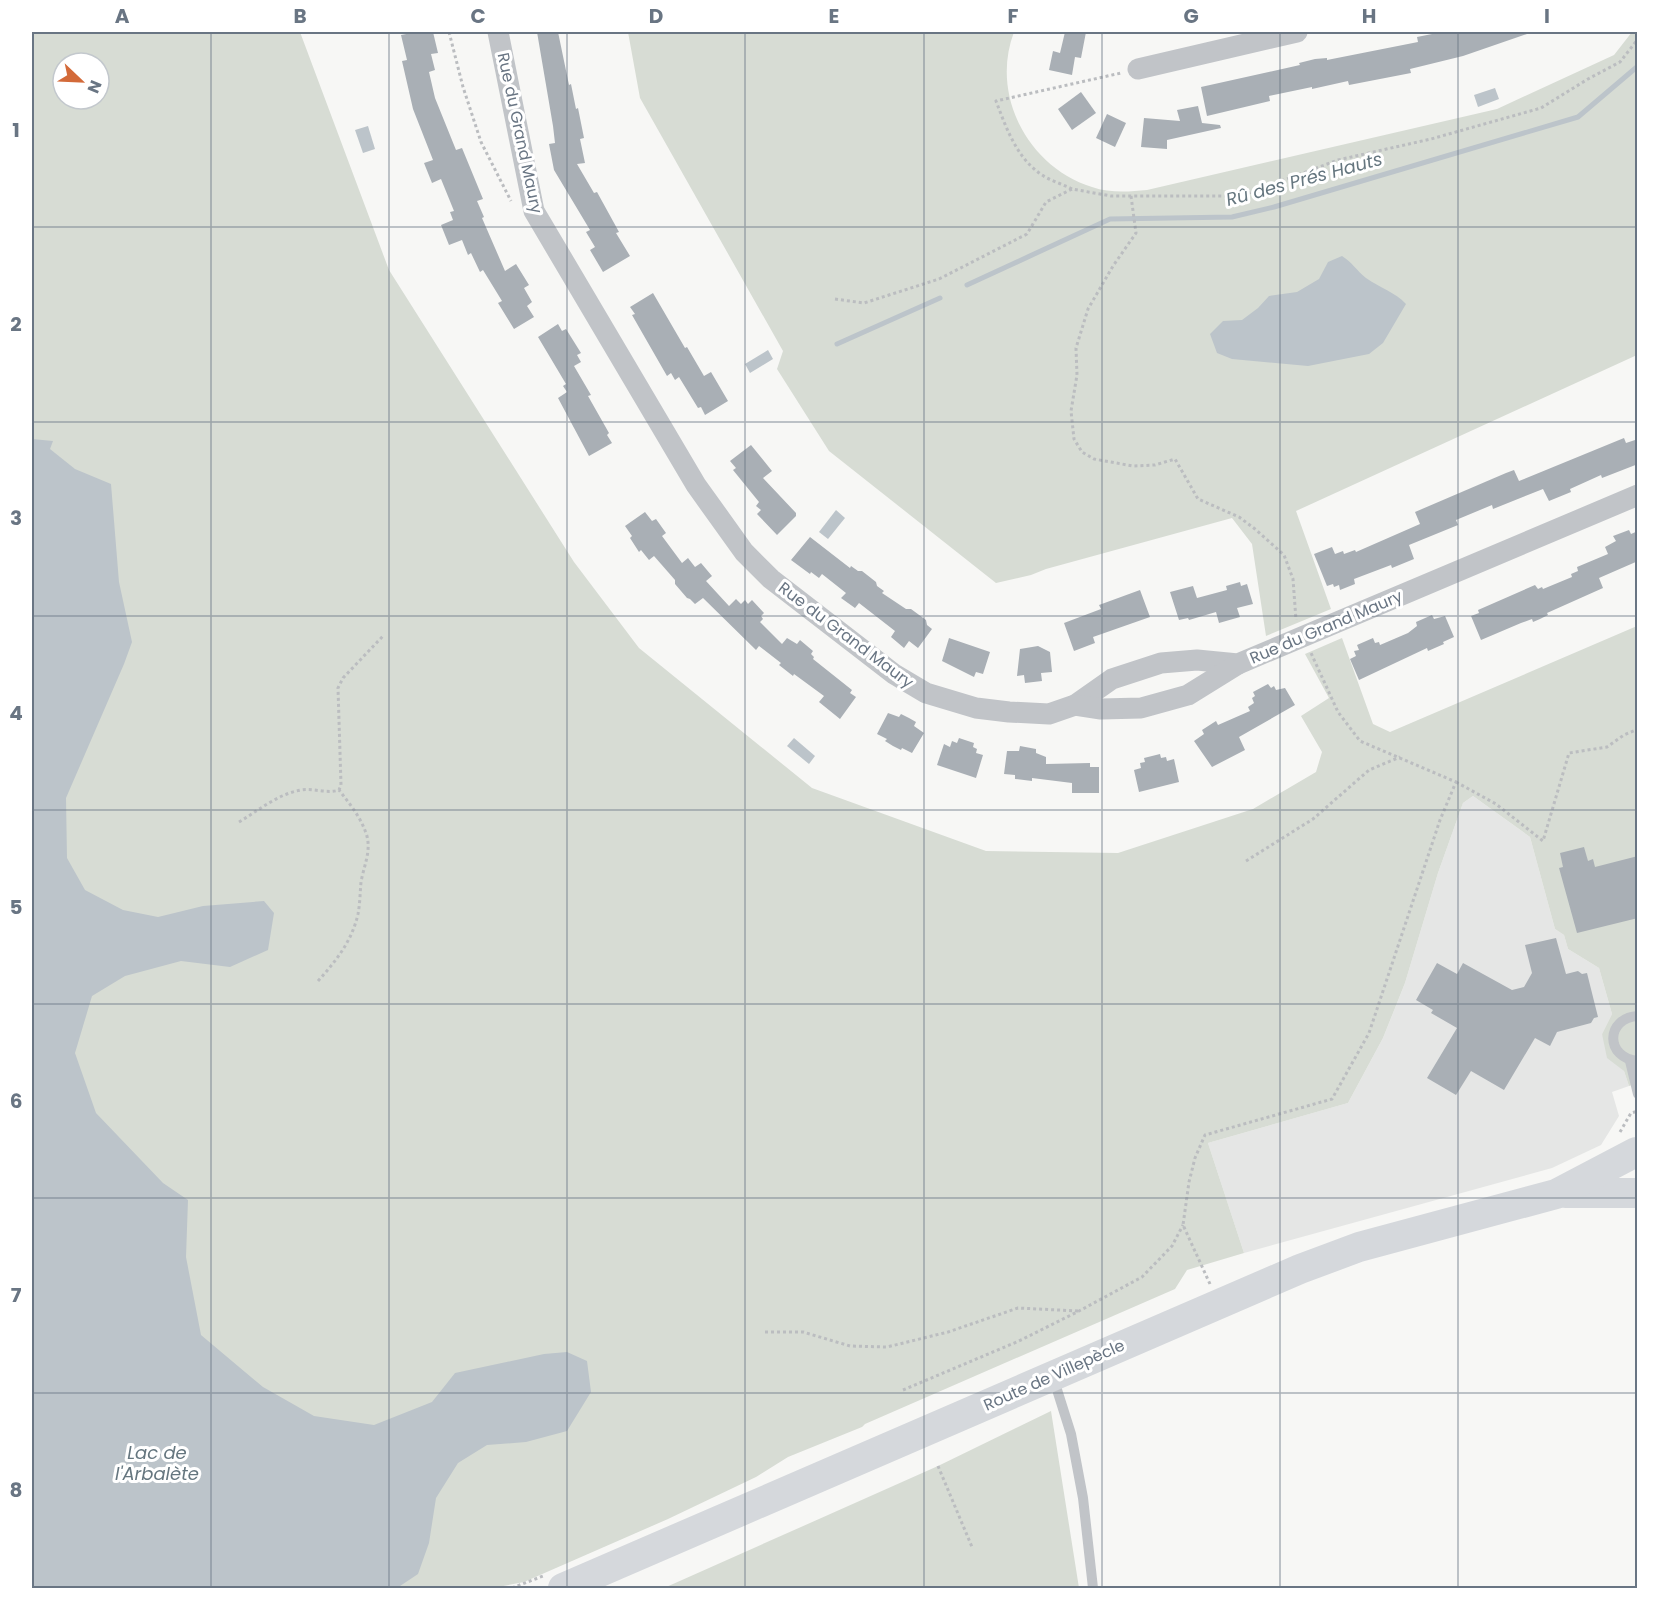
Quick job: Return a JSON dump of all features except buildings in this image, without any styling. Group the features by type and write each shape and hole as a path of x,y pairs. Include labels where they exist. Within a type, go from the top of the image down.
{"main road":[{"name":"Route de Villepècle","path":"563,1588 1310,1265 1359,1248 1556,1194 1637,1160"},
{"name":"Route de Villepècle","path":"1556,1194 1638,1193"}],"street":[{"name":"Rue du Grand Maury","path":"498,32 534,211 680,459 744,552 771,579 844,638 894,674 926,693 976,708 1049,714 1075,705 1112,679 1161,663 1197,660 1238,664 1638,495"},
{"path":"1138,69 1297,32"},
{"path":"1075,705 1101,709 1141,708 1188,695 1238,664"}],"lane":[{"path":"1638,1016 1623,1020 1614,1031 1614,1046 1618,1053 1634,1061 1638,1094"},
{"path":"1052,1375 1071,1434 1083,1498 1093,1588"}],"path":[{"path":"449,32 457,66 481,142 515,211"},
{"path":"1138,69 996,101 1008,132 1023,158 1045,177 1072,189 1111,196 1241,196 1338,160 1431,139 1541,108 1620,62 1638,39"},
{"path":"835,299 864,303 939,279 1027,234 1046,202 1072,189"},
{"path":"1131,196 1136,233 1113,266 1088,309 1076,348 1077,375 1071,411 1074,439 1082,452 1094,459 1133,466 1155,465 1175,459 1198,499 1239,517 1284,555 1293,579 1295,618 1338,712 1360,741 1456,782 1496,804 1543,841 1569,753 1607,747 1624,735 1638,729"},
{"path":"339,790 341,785 338,688 343,678 383,636"},
{"path":"1246,861 1313,819 1369,770 1400,757"},
{"path":"903,1390 1019,1341 1142,1277 1172,1246 1183,1225 1189,1182 1205,1135 1332,1099 1369,1034 1440,820 1456,782"},
{"path":"239,822 281,796 295,791 339,790"},
{"path":"318,981 337,959 352,934 358,914 368,849 367,834 358,815 339,790"},
{"path":"1183,1225 1211,1285"},
{"path":"765,1332 803,1332 850,1346 887,1347 948,1332 1018,1308 1080,1311"},
{"path":"938,1466 972,1547"}],"shaded area":[{"path":"32,32 300,32 389,270 574,562 639,648 812,788 986,851 1118,853 1253,809 1316,772 1322,752 1301,716 1329,698 1305,654 1342,638 1373,724 1390,732 1637,626 1637,1083 1629,1086 1624,1071 1607,1058 1602,1034 1612,1014 1599,968 1568,949 1564,935 1555,929 1530,837 1473,796 1463,803 1438,873 1405,983 1383,1038 1348,1103 1208,1143 1244,1253 1187,1270 1175,1289 862,1427 788,1457 756,1477 668,1519 524,1582 493,1588 32,1588"},
{"path":"628,32 1014,32 1008,56 1007,80 1011,103 1020,126 1033,146 1049,163 1069,177 1098,189 1126,192 1147,190 1497,109 1614,55 1632,32 1637,32 1637,355 1296,511 1331,609 1266,636 1252,544 1232,518 996,583 829,451 777,369 783,351 640,98"},
{"path":"1473,796 1530,837 1555,929 1564,935 1568,949 1599,968 1612,1014 1602,1034 1624,1071 1629,1086 1612,1092 1619,1116 1601,1145 1552,1168 1244,1253 1208,1143 1348,1103 1383,1038 1405,983 1438,873 1463,803"},
{"path":"1051,1411 1079,1588 664,1588 938,1466"}],"water":[{"path":"1495,88 1499,99 1478,107 1474,95"},
{"path":"368,126 375,149 363,153 355,130"},
{"path":"1342,256 1366,278 1397,296 1406,304 1383,343 1369,354 1308,366 1232,359 1217,353 1210,334 1223,321 1242,320 1269,296 1297,292 1319,279 1328,262"},
{"path":"768,350 773,359 750,373 745,364"},
{"name":"Lac de l'Arbalète","path":"32,439 53,441 50,449 75,469 111,484 119,582 132,642 66,798 67,858 85,890 123,910 158,917 203,906 264,901 274,913 268,950 230,967 181,961 125,976 92,996 75,1053 96,1113 163,1183 188,1200 186,1257 201,1335 263,1387 314,1416 374,1425 432,1402 455,1373 544,1354 567,1352 587,1361 591,1392 567,1431 526,1442 487,1445 458,1463 436,1498 429,1543 418,1574 397,1588 32,1588"},
{"path":"836,510 845,518 828,539 819,532"},
{"path":"794,738 815,756 809,764 787,746"}],"waterway":[{"name":"Rû des Prés Hauts","path":"967,285 1110,219 1232,217 1274,207 1578,117 1638,66"},
{"name":"Rû des Prés Hauts","path":"837,344 940,298"}]}
